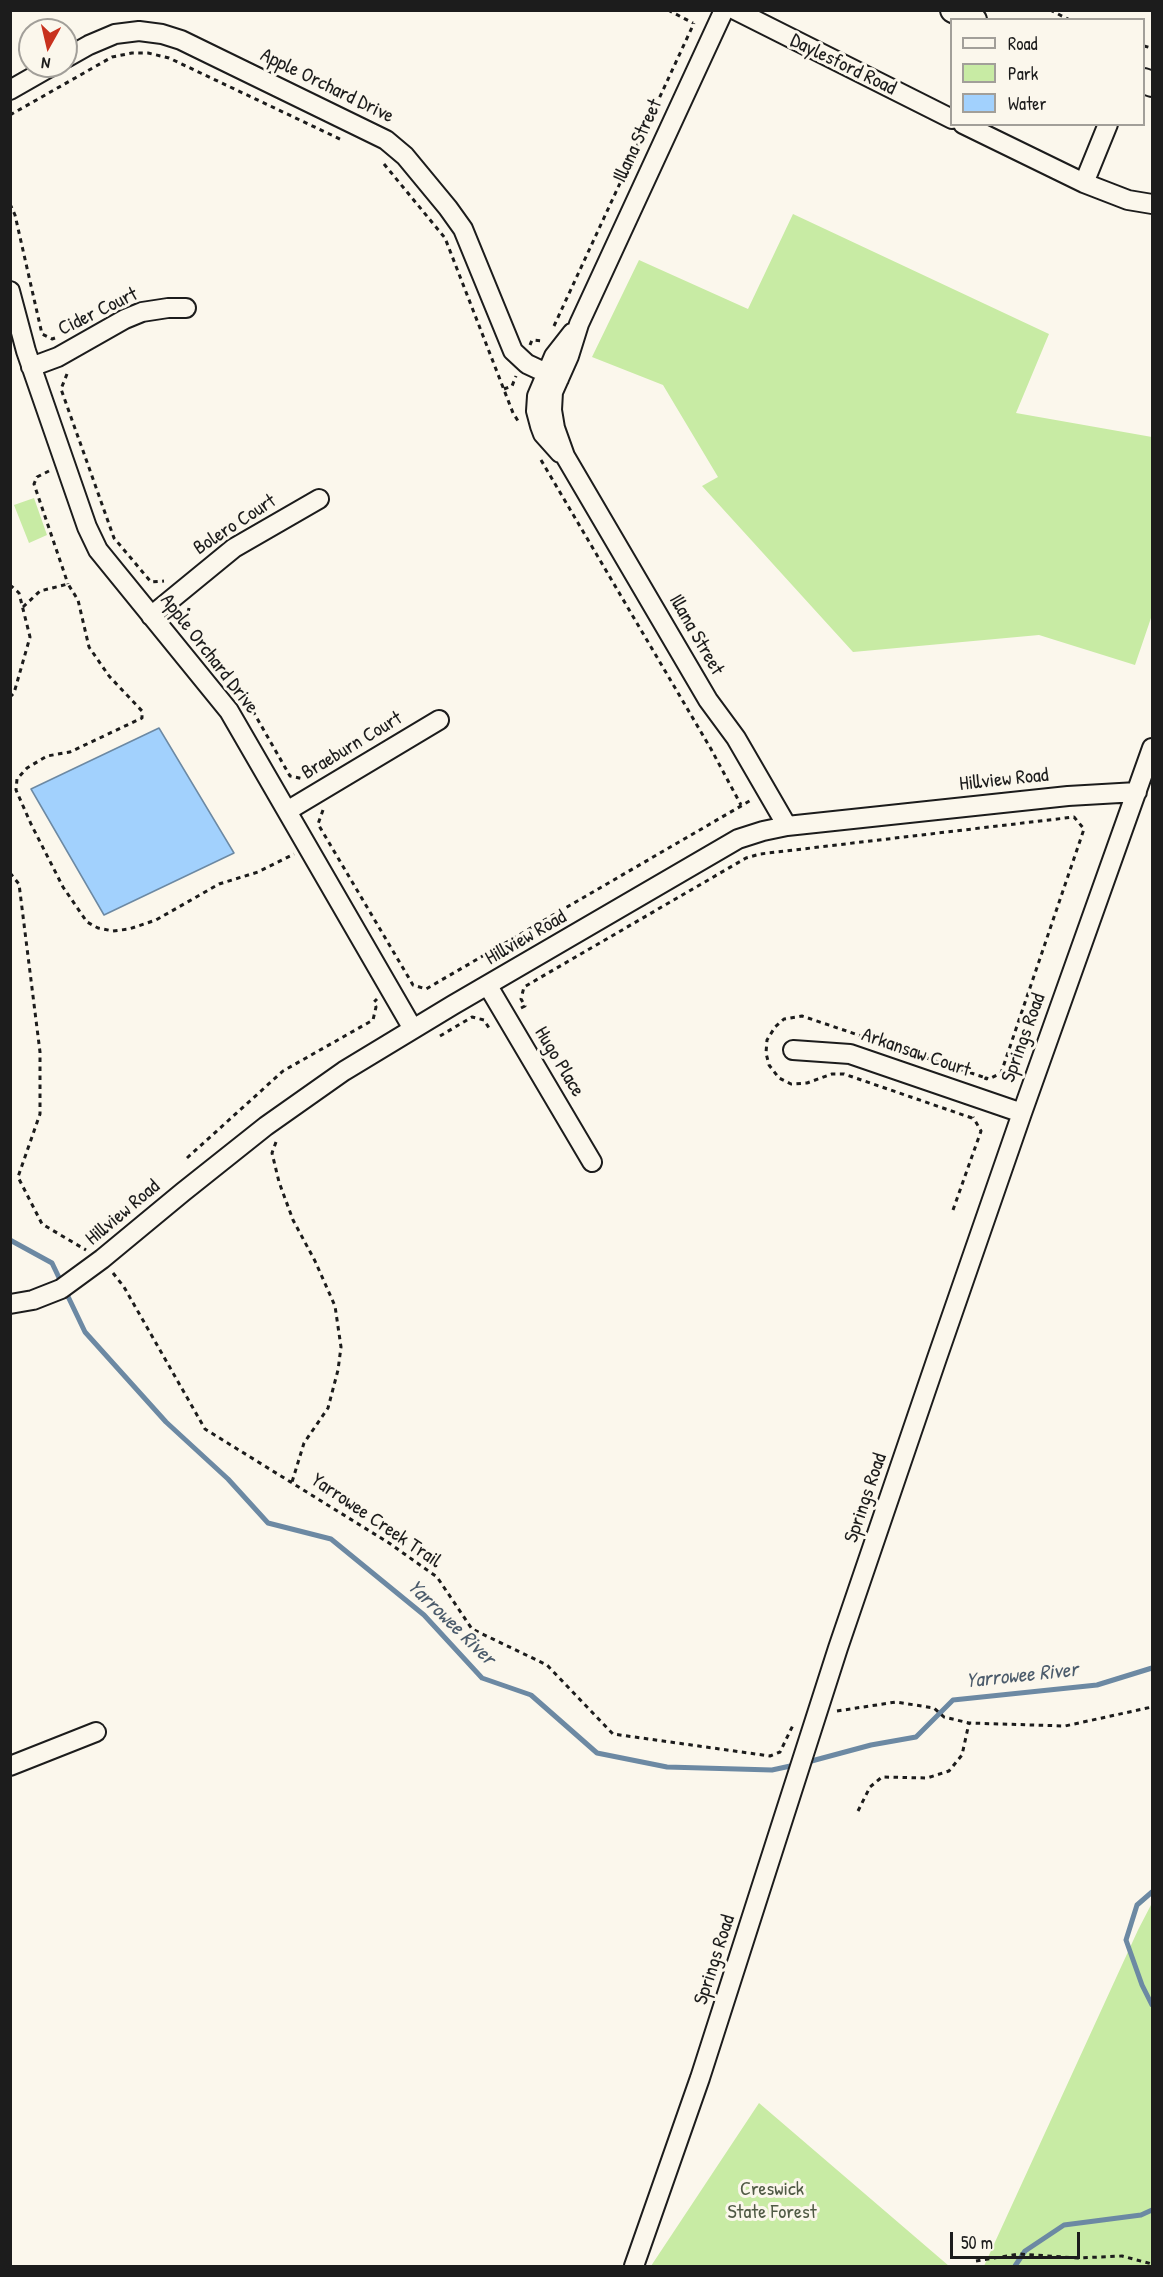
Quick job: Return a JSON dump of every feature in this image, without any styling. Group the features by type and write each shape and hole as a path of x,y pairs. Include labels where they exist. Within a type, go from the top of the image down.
{"street":[{"name":"Illana Street","path":"724,10 579,324 571,351 537,396 538,421 543,434 570,464 708,700 736,738 787,826"},
{"name":"Daylesford Road","path":"735,10 950,118"},
{"name":"Apple Orchard Drive","path":"78,51 115,34 139,31 162,34 181,40 386,140 405,156 463,229 514,354 553,376"},
{"path":"10,90 31,78"},
{"path":"967,126 1084,183 1128,201 1152,204"},
{"path":"1084,183 1107,126"},
{"name":"Apple Orchard Drive","path":"10,291 31,367 91,538 104,560 229,711 413,1029"},
{"name":"Cider Court","path":"31,367 76,347 142,312 168,308 186,309"},
{"name":"Bolero Court","path":"152,616 234,548 319,499"},
{"name":"Braeburn Court","path":"287,811 440,720"},
{"name":"Springs Road","path":"634,2266 704,2067 819,1709 1022,1113 1137,792 1149,770 1152,748"},
{"name":"Hillview Road","path":"10,1304 33,1300 61,1289 97,1263 194,1183 292,1107 344,1071 729,843 751,834 787,826 1068,796 1137,792"},
{"name":"Hugo Place","path":"488,986 592,1162"},
{"name":"Arkansaw Court","path":"793,1050 843,1052 856,1055 1022,1113"},
{"path":"10,1766 96,1732"}],"path":[{"path":"668,10 714,32"},
{"path":"1050,10 1067,18"},
{"path":"551,331 694,23"},
{"path":"10,116 112,57 148,53 169,58 348,143"},
{"path":"380,158 445,238 513,413 520,424"},
{"path":"10,204 15,214 42,334 52,339 67,331 85,362 65,375 61,388 114,538 151,582 164,582 174,574 196,602 187,610 186,623 242,692 290,776 303,779 311,775 330,807 322,811 318,824 413,985 426,989 768,791"},
{"path":"504,389 512,386 532,340 547,341"},
{"path":"538,455 711,749 741,805"},
{"path":"54,469 37,477 34,484 68,584 78,600 89,647 109,676 142,711 142,718 69,752 47,756 27,768 17,779 16,790 32,824 63,887 83,918 98,928 113,931 150,922 219,884 269,867 307,846"},
{"path":"22,608 40,591 68,584"},
{"path":"10,585 19,594 30,637 14,693 10,698"},
{"path":"432,1040 472,1017 484,1020 489,1028 525,1006 521,999 524,987 746,858 760,854 1074,817 1084,829 1001,1073 989,1079 986,1078 983,1088"},
{"name":"Yarrowee Creek Trail","path":"10,873 18,884 40,1052 40,1114 18,1177 42,1224 97,1263 124,1287 205,1429 389,1543 437,1577 472,1629 547,1665 613,1734 770,1756 780,1752 795,1720"},
{"path":"187,1158 283,1071 373,1020 376,1007 374,1002 391,991"},
{"path":"953,1210 981,1131 975,1119 972,1118 976,1108"},
{"path":"279,1139 272,1153 279,1182 293,1220 332,1298 337,1313 341,1347 338,1370 328,1408 304,1443 291,1482"},
{"path":"819,1709 830,1712 896,1702 934,1708 944,1717 969,1723 1065,1726 1152,1707"},
{"path":"858,1811 870,1787 882,1777 927,1778 949,1771 962,1755 969,1723"},
{"path":"976,2261 1019,2254 1078,2258 1122,2256 1152,2264"}],"green space":[{"path":"793,214 1049,334 1016,413 1152,437 1152,615 1135,665 1039,635 853,652 702,486 718,477 663,385 592,357 639,260 748,309"},
{"path":"34,498 47,535 29,543 14,505"},
{"path":"1152,1903 1152,2266 984,2266 1138,1930"},
{"name":"Creswick State Forest","path":"759,2103 949,2266 651,2266"}],"water":[{"path":"159,728 234,853 104,915 31,789"}],"waterway":[{"name":"Yarrowee River","path":"10,1240 52,1263 85,1332 166,1422 228,1479 268,1523 331,1539 424,1615 482,1678 531,1695 597,1753 667,1767 772,1770 795,1765"},
{"name":"Yarrowee River","path":"804,1763 871,1745 916,1737 953,1700 1097,1685 1152,1668"},
{"path":"1152,1892 1137,1905 1126,1940 1142,1985 1152,2005"},
{"path":"1015,2266 1025,2251 1064,2225 1141,2215 1152,2210"}]}
